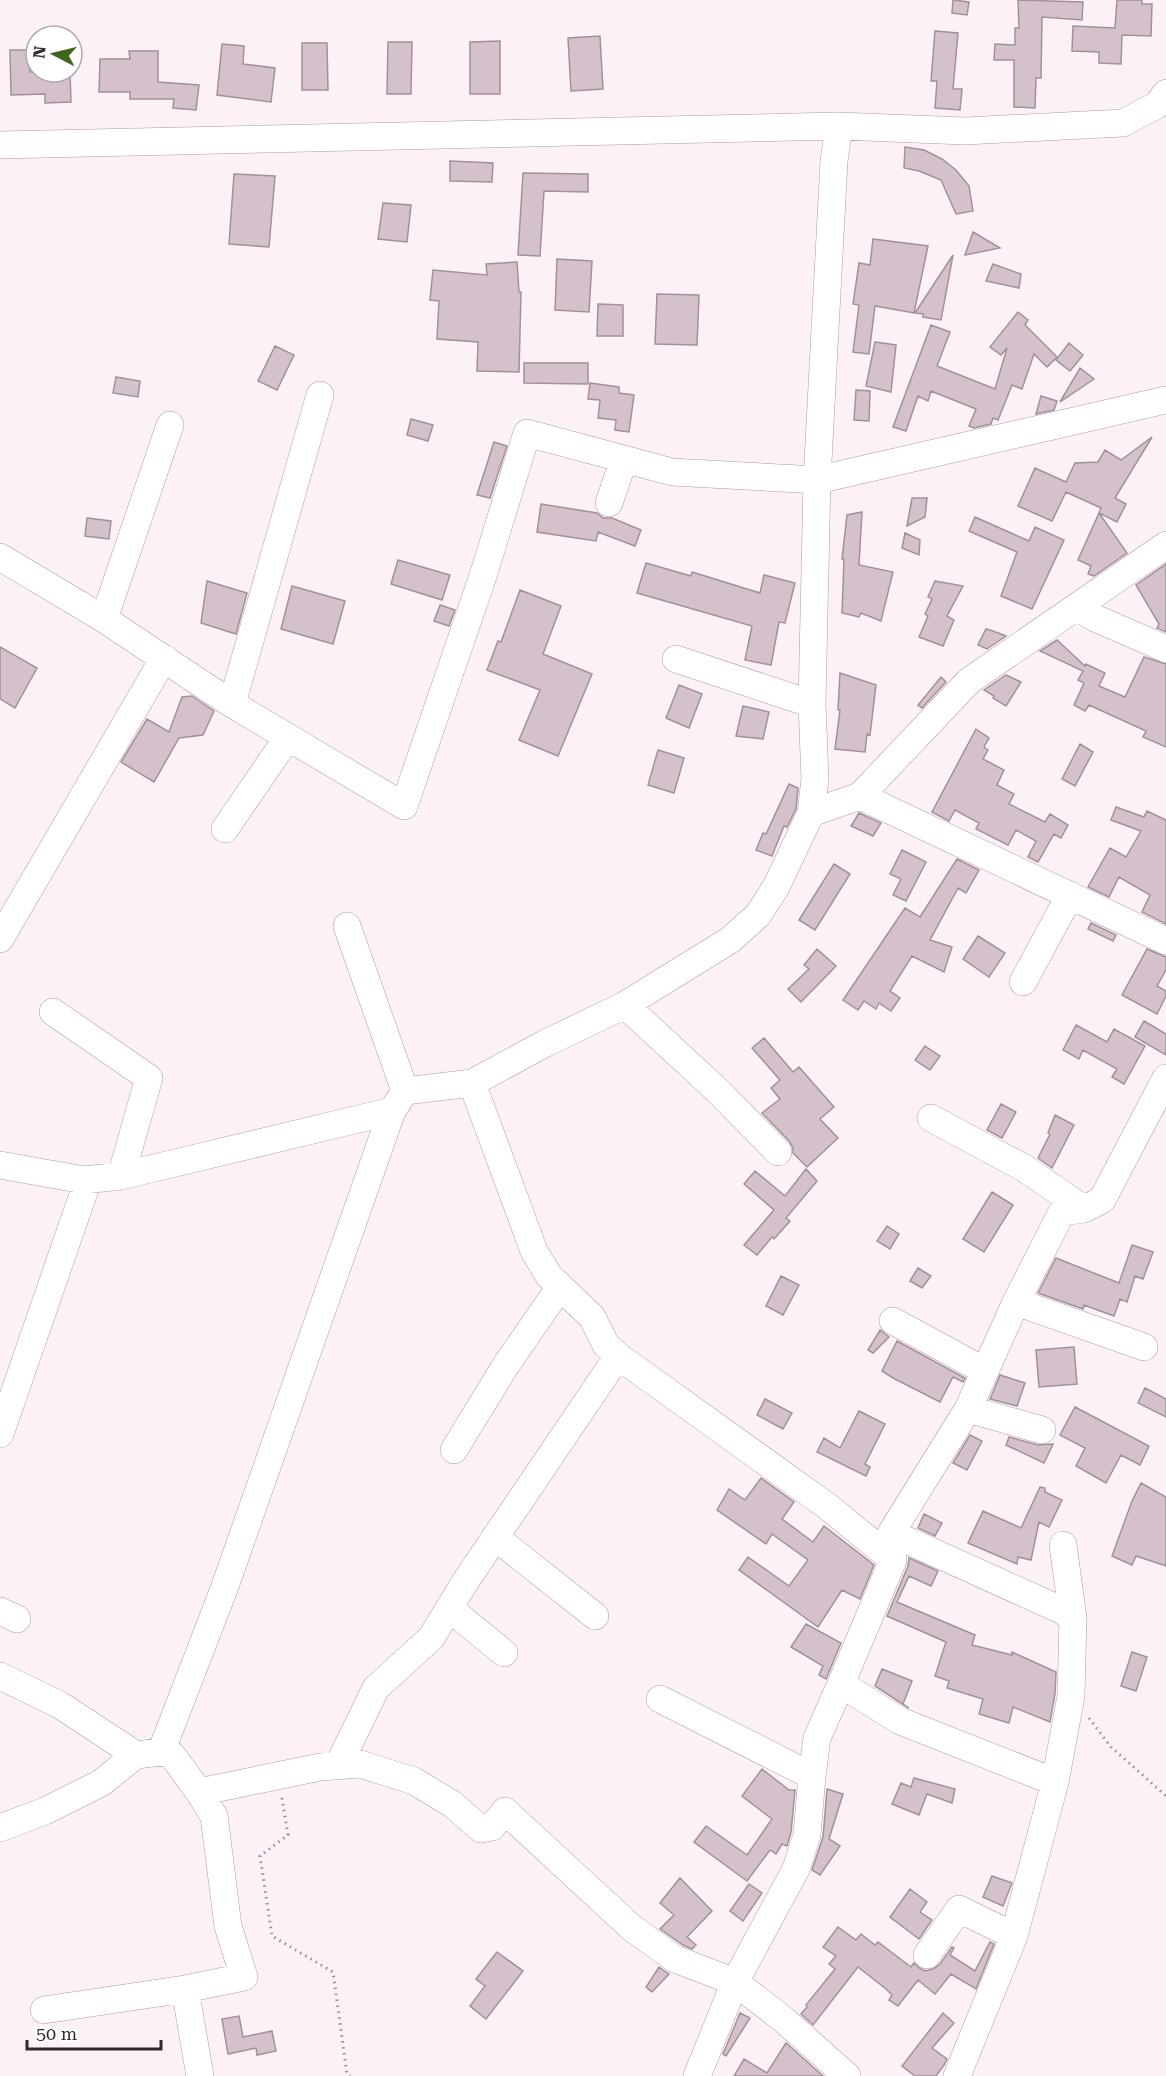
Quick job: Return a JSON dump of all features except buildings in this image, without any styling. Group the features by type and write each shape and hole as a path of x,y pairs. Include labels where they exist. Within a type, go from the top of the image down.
{"street":[{"path":"0,145 839,126 965,131 1123,123 1157,105 1166,93"},
{"path":"0,1165 84,1180 121,1176 472,1083 543,1044 625,1005 730,940 758,915 776,887 811,813 815,779 812,704 817,480 834,161 839,126"},
{"path":"232,704 320,395"},
{"path":"2,563 104,619 232,704 404,806 483,576 527,433 672,472 817,480 1166,400"},
{"path":"104,619 170,425"},
{"path":"609,503 624,459"},
{"path":"811,813 860,796 969,681 1166,545"},
{"path":"1076,607 1095,618 1166,649"},
{"path":"0,939 164,658"},
{"path":"676,658 812,704"},
{"path":"225,829 288,737"},
{"path":"860,796 1166,941"},
{"path":"1023,982 1070,895"},
{"path":"0,1828 45,1811 101,1783 148,1753 224,1589 399,1101 347,926"},
{"path":"625,1005 719,1092 778,1152"},
{"path":"53,1012 150,1078 121,1176"},
{"path":"697,2076 735,1982 796,1869 807,1835 818,1738 893,1560 891,1533 968,1409 1016,1302 1062,1212 1084,1209 1102,1200 1166,1077"},
{"path":"472,1083 534,1251 549,1276 592,1317 606,1345 826,1506 893,1560"},
{"path":"931,1118 1024,1168 1084,1209"},
{"path":"0,1434 85,1189 84,1180"},
{"path":"454,1450 506,1365 561,1287"},
{"path":"1016,1302 1144,1347"},
{"path":"893,1321 985,1371"},
{"path":"338,1766 376,1688 431,1638 495,1537 618,1356"},
{"path":"968,1409 1042,1430"},
{"path":"891,1533 1073,1618"},
{"path":"495,1537 595,1616"},
{"path":"957,2076 1014,1936 1055,1782 1071,1695 1073,1618 1063,1545"},
{"path":"449,1608 504,1653"},
{"path":"0,1676 60,1705 148,1753 172,1755 200,1792 214,1816 228,1926 244,1977 185,1989 44,2010"},
{"path":"841,1684 900,1721 1055,1782"},
{"path":"660,1699 812,1776"},
{"path":"200,1792 320,1767 360,1764 414,1781 452,1804 481,1829 492,1827 505,1811 632,1928 675,1959 735,1982 784,2020 847,2076"},
{"path":"927,1955 959,1909 1014,1936"},
{"path":"185,1989 200,2076"}],"path":[{"path":"1071,1695 1111,1747 1166,1796"},
{"path":"278,1775 288,1835 260,1856 272,1936 333,1972 347,2074 350,2076"}]}
